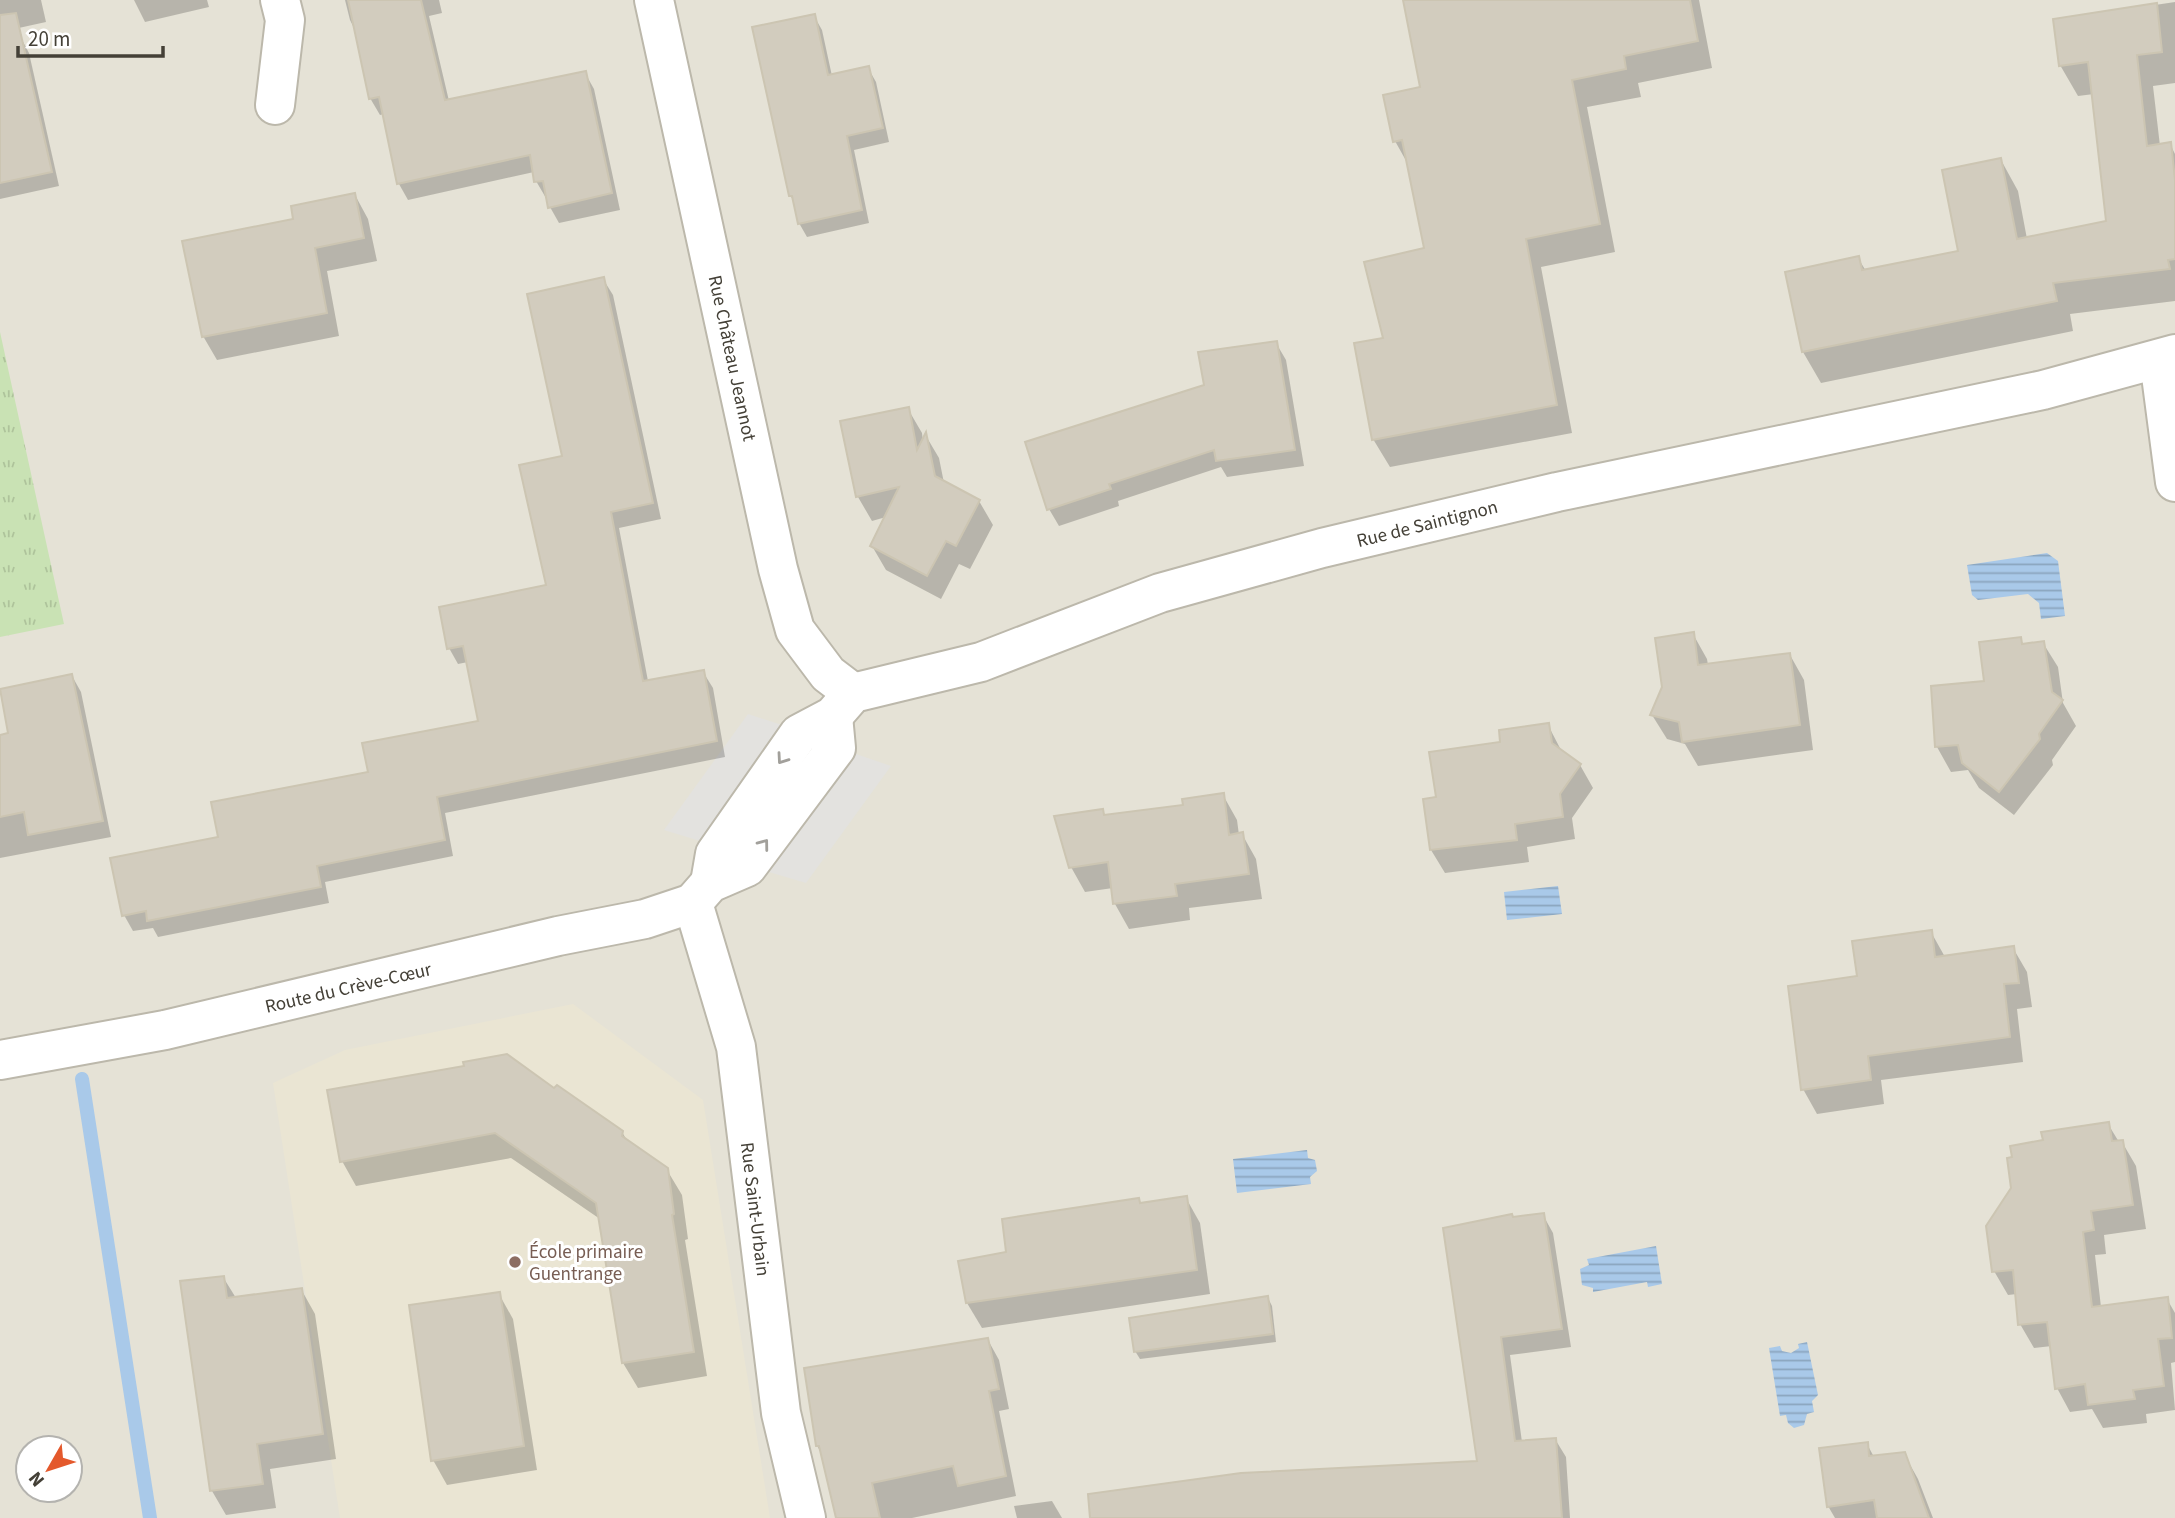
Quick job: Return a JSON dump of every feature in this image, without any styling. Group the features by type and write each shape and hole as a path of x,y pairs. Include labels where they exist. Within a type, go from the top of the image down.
{"street":[{"path":"275,105 285,20 280,0"},
{"name":"Rue Château Jeannot","path":"654,0 778,569 795,631 828,674 843,705"},
{"path":"2167,357 2175,482"},
{"name":"Rue de Saintignon","path":"701,893 715,854 800,734 843,705 981,662 1160,593 1322,548 1557,492 2043,390 2167,357"},
{"name":"Route du Crève-Cœur","path":"0,1060 165,1030 558,936 645,919 701,893"},
{"name":"Rue Saint-Urbain","path":"701,893 736,1047 781,1413 806,1518"}],"shaded area":[{"path":"0,0 2175,0 2175,1518 0,1518"},
{"path":"748,714 785,726 700,841 664,830"},
{"path":"856,754 891,766 806,883 769,872"},
{"name":"École primaire Guentrange","path":"573,1004 703,1100 770,1518 340,1518 273,1083 345,1050"}],"green space":[{"path":"0,332 64,624 0,637"}],"water":[{"path":"2047,553 2058,561 2065,616 2041,619 2039,603 2028,594 1978,600 1972,595 1967,565"},
{"path":"1558,886 1562,914 1507,920 1504,892"},
{"path":"1307,1150 1308,1158 1315,1160 1317,1171 1310,1177 1311,1184 1237,1193 1233,1159"},
{"path":"1656,1246 1662,1284 1648,1287 1647,1282 1593,1292 1593,1288 1582,1285 1580,1269 1589,1265 1587,1259"},
{"path":"1807,1342 1818,1395 1812,1401 1814,1412 1807,1414 1804,1425 1794,1428 1788,1423 1786,1415 1780,1416 1769,1348 1780,1346 1782,1351 1791,1353 1799,1348 1798,1344"}],"building":[{"path":"348,0 421,0 445,100 586,71 612,193 548,208 543,181 534,182 530,155 397,184 379,97 369,99"},
{"path":"1403,0 1690,0 1698,41 1624,56 1626,69 1572,80 1600,224 1526,239 1557,405 1372,440 1354,343 1383,338 1364,262 1424,248 1402,140 1393,142 1383,95 1420,87"},
{"path":"2157,3 2162,52 2137,55 2147,146 2171,142 2175,180 2175,259 2168,260 2170,269 2053,283 2057,301 1802,352 1785,272 1859,256 1862,270 1958,251 1942,170 2001,158 2017,239 2106,221 2088,62 2059,66 2053,19"},
{"path":"16,13 52,172 0,183 0,15"},
{"path":"815,14 828,75 869,66 883,128 847,136 862,210 798,224 792,196 789,196 752,27"},
{"path":"355,193 364,238 315,248 327,313 202,337 182,241 293,219 291,206"},
{"path":"604,277 653,503 611,512 643,681 704,670 717,741 437,797 445,840 317,866 321,887 147,921 146,911 122,916 110,858 218,837 211,802 368,772 362,743 478,721 463,646 447,649 439,607 546,585 519,465 562,456 527,294"},
{"path":"1277,341 1295,450 1216,461 1214,450 1109,484 1111,489 1047,510 1025,442 1204,385 1198,352"},
{"path":"909,407 917,450 926,432 935,476 980,500 956,546 946,541 927,576 870,546 899,487 856,497 840,421"},
{"path":"1694,632 1698,665 1790,653 1800,725 1682,742 1679,722 1650,715 1662,687 1655,638"},
{"path":"2021,637 2022,644 2044,641 2052,692 2063,700 2039,734 2040,739 1999,792 1962,763 1958,745 1935,747 1931,686 1984,681 1979,642"},
{"path":"72,674 103,821 28,835 24,812 0,817 0,735 8,733 0,689"},
{"path":"1549,723 1552,743 1581,764 1560,794 1563,817 1515,824 1517,840 1430,850 1423,799 1436,797 1429,752 1500,742 1499,730"},
{"path":"1224,793 1229,835 1243,832 1249,874 1175,884 1177,896 1113,904 1108,862 1069,868 1054,816 1103,809 1104,815 1183,805 1182,799"},
{"path":"1932,930 1935,957 2014,946 2019,983 2004,984 2010,1037 1868,1056 1871,1080 1801,1090 1788,986 1857,976 1852,941"},
{"path":"507,1054 554,1088 557,1085 623,1131 622,1136 668,1168 672,1215 694,1352 622,1363 596,1203 495,1133 340,1162 327,1090 464,1066 463,1062"},
{"path":"2109,1122 2112,1141 2123,1140 2133,1205 2091,1211 2094,1230 2083,1232 2092,1307 2168,1297 2172,1338 2158,1339 2164,1386 2133,1390 2135,1399 2088,1405 2085,1384 2055,1389 2047,1322 2018,1325 2013,1270 1992,1272 1986,1226 2011,1188 2007,1158 2012,1157 2010,1146 2043,1140 2041,1132"},
{"path":"1187,1196 1197,1270 966,1303 958,1261 1006,1252 1002,1219 1139,1198 1140,1203"},
{"path":"1544,1213 1562,1329 1501,1337 1515,1441 1556,1438 1562,1518 1090,1518 1088,1494 1241,1473 1477,1461 1443,1228 1512,1214 1513,1217"},
{"path":"224,1276 227,1298 302,1288 323,1434 257,1444 263,1484 210,1491 180,1281"},
{"path":"500,1292 524,1446 431,1461 409,1305"},
{"path":"1268,1296 1273,1334 1134,1352 1129,1318"},
{"path":"988,1338 999,1389 989,1391 1006,1476 958,1486 953,1466 872,1483 880,1518 836,1518 819,1446 816,1446 804,1368"},
{"path":"1868,1442 1869,1456 1905,1452 1929,1518 1877,1518 1874,1500 1827,1507 1819,1448"}],"waterway":[{"path":"82,1079 150,1518"}],"place":[{"name":"École primaire Guentrange","path":"515,1262"}]}
